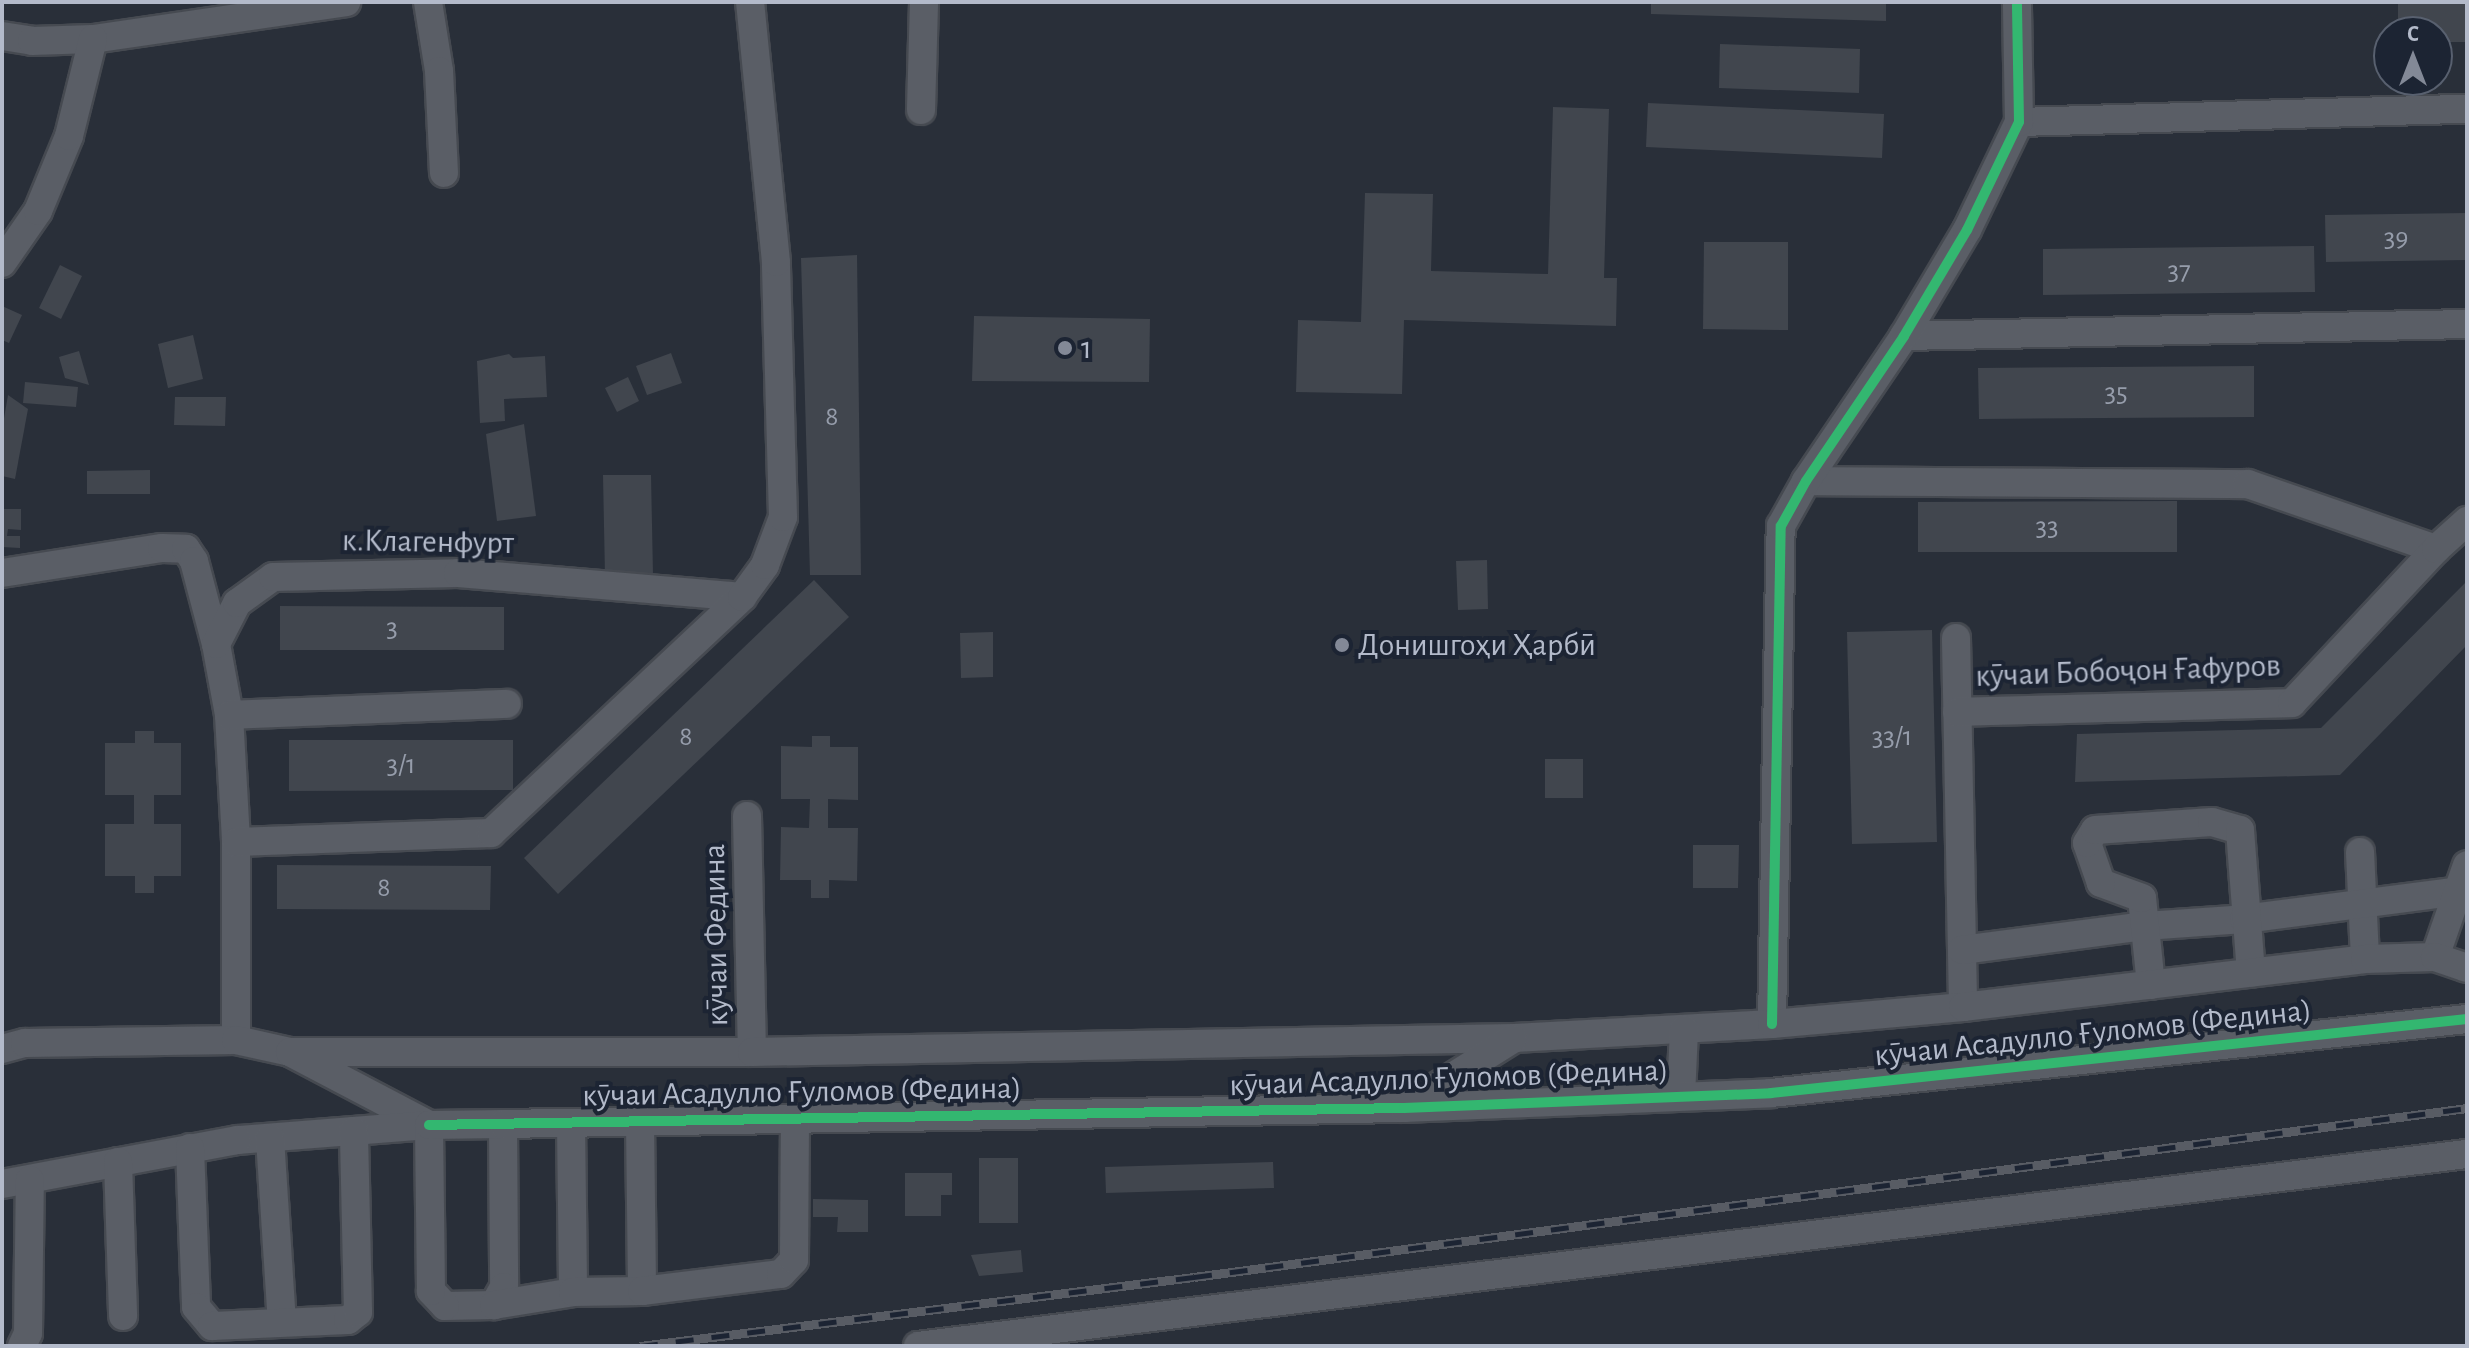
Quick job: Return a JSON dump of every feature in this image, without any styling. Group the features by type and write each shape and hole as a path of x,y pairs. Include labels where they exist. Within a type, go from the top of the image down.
{"street":[{"path":"2,36 32,41 93,39 346,2"},
{"path":"428,2 439,71 444,173"},
{"path":"236,842 491,833 742,597 765,565 783,517 776,262 750,2"},
{"path":"921,110 924,2"},
{"path":"1772,1024 1781,526 1806,481 1904,336 1967,230 2019,122 2017,2"},
{"path":"2,263 38,211 69,136 93,39"},
{"path":"2019,122 2467,109"},
{"path":"1904,336 2467,324"},
{"path":"1806,481 2248,484 2436,549"},
{"name":"кӯчаи Бобоҷон Ғафуров","path":"1957,712 2292,703 2436,549 2467,521"},
{"path":"2,573 162,548 186,549 194,561 216,644 229,715 236,842 236,1040"},
{"name":"к.Клагенфурт","path":"216,644 237,603 273,577 458,573 742,597"},
{"path":"1956,638 1963,1007"},
{"path":"229,715 507,704"},
{"name":"кӯчаи Федина","path":"747,816 752,1052"},
{"path":"2151,985 2142,898 2101,883 2087,843 2095,830 2212,822 2240,830 2244,919 2251,973"},
{"path":"2360,852 2365,959"},
{"path":"1962,950 2145,926 2244,919 2363,905 2463,878"},
{"path":"2435,957 2463,878"},
{"path":"290,1052 752,1052 1514,1038 1772,1024 1963,1007 2365,959 2435,957 2467,968"},
{"name":"кӯчаи Асадулло Ғуломов (Федина)","path":"16,1182 190,1148 429,1125 1404,1108 1771,1093 2467,1019"},
{"path":"1681,1096 1684,1029"},
{"path":"1404,1108 1514,1038"},
{"name":"кӯчаи Асадулло Ғуломов (Федина)","path":"2,1049 25,1043 236,1040 290,1052 429,1125"},
{"path":"429,1125 431,1291 445,1306 494,1305 573,1292 642,1291 781,1274 794,1260 795,1119"},
{"path":"640,1122 642,1291"},
{"path":"571,1123 573,1292"},
{"path":"494,1305 504,1287 503,1124"},
{"path":"190,1148 196,1307 212,1326 348,1320 358,1312 354,1131"},
{"path":"270,1138 282,1322"},
{"path":"918,1346 2467,1154"},
{"path":"118,1162 123,1316"},
{"path":"16,1182 28,1333 22,1346"}],"building":[{"path":"1651,2 1886,2 1886,21 1651,14"},
{"path":"2398,2 2467,2 2467,42 2453,42 2453,16 2398,16"},
{"path":"1720,44 1860,49 1859,93 1719,88"},
{"path":"1648,103 1884,114 1882,158 1646,147"},
{"path":"1553,107 1609,109 1604,278 1617,278 1616,326 1404,320 1402,394 1296,392 1298,320 1361,322 1365,193 1433,194 1431,271 1548,274"},
{"path":"2467,213 2467,260 2326,262 2325,215"},
{"path":"1704,242 1788,242 1788,330 1703,329"},
{"path":"2314,246 2315,292 2043,295 2043,249"},
{"path":"857,255 861,575 810,575 801,258"},
{"path":"60,265 82,276 61,319 39,308"},
{"path":"2,306 22,315 9,343 2,340"},
{"path":"974,316 1150,319 1149,382 972,381"},
{"path":"193,335 203,379 168,388 158,344"},
{"path":"79,351 89,385 65,378 59,357"},
{"path":"671,353 682,383 647,395 636,366"},
{"path":"509,354 513,358 545,356 547,397 504,399 505,421 480,423 477,361"},
{"path":"2254,366 2254,417 1979,419 1978,368"},
{"path":"628,377 639,401 617,412 605,388"},
{"path":"25,382 78,387 76,407 23,403"},
{"path":"8,395 28,409 15,479 2,476 2,430"},
{"path":"175,397 226,397 225,426 174,425"},
{"path":"524,424 536,516 497,521 486,434"},
{"path":"150,470 150,494 87,494 87,471"},
{"path":"603,475 651,475 653,575 605,576"},
{"path":"2177,501 2177,552 1918,552 1918,502"},
{"path":"2,509 21,509 21,530 8,529 7,536 20,536 20,548 2,547"},
{"path":"1487,560 1488,609 1458,610 1456,561"},
{"path":"814,580 849,617 558,894 524,858"},
{"path":"2467,581 2467,645 2340,775 2075,782 2077,734 2321,728"},
{"path":"280,606 504,607 504,650 280,650"},
{"path":"1932,630 1937,842 1852,844 1847,632"},
{"path":"993,632 993,677 961,678 960,633"},
{"path":"135,731 154,731 154,743 181,743 181,795 154,795 154,824 181,824 181,876 154,876 154,893 135,893 135,876 105,876 105,824 134,824 134,795 105,795 105,743 135,743"},
{"path":"812,736 830,736 830,747 858,747 858,800 828,799 828,828 858,828 857,881 829,880 829,898 811,898 811,880 780,880 781,827 809,828 810,799 781,799 781,746 812,747"},
{"path":"289,740 513,740 513,790 289,791"},
{"path":"1545,759 1583,759 1583,798 1545,798"},
{"path":"1693,845 1739,845 1738,888 1693,888"},
{"path":"277,865 491,866 490,910 277,909"},
{"path":"979,1158 1018,1158 1018,1223 979,1223"},
{"path":"1273,1162 1274,1188 1106,1193 1105,1167"},
{"path":"905,1173 952,1173 952,1195 941,1195 941,1216 905,1216"},
{"path":"813,1199 868,1200 868,1232 837,1232 838,1217 813,1217"},
{"path":"1021,1250 1023,1272 979,1276 971,1255"}],"railway":[{"path":"640,1346 1194,1277 2467,1108"}],"cycle path":[{"path":"1772,1024 1781,526 1806,481 1904,336 1967,230 2019,122 2017,2"},
{"path":"429,1125 1404,1108 1771,1093 2467,1019"}],"place":[{"name":"1","path":"1065,348"},
{"name":"Донишгоҳи Ҳарбӣ","path":"1342,645"}]}
